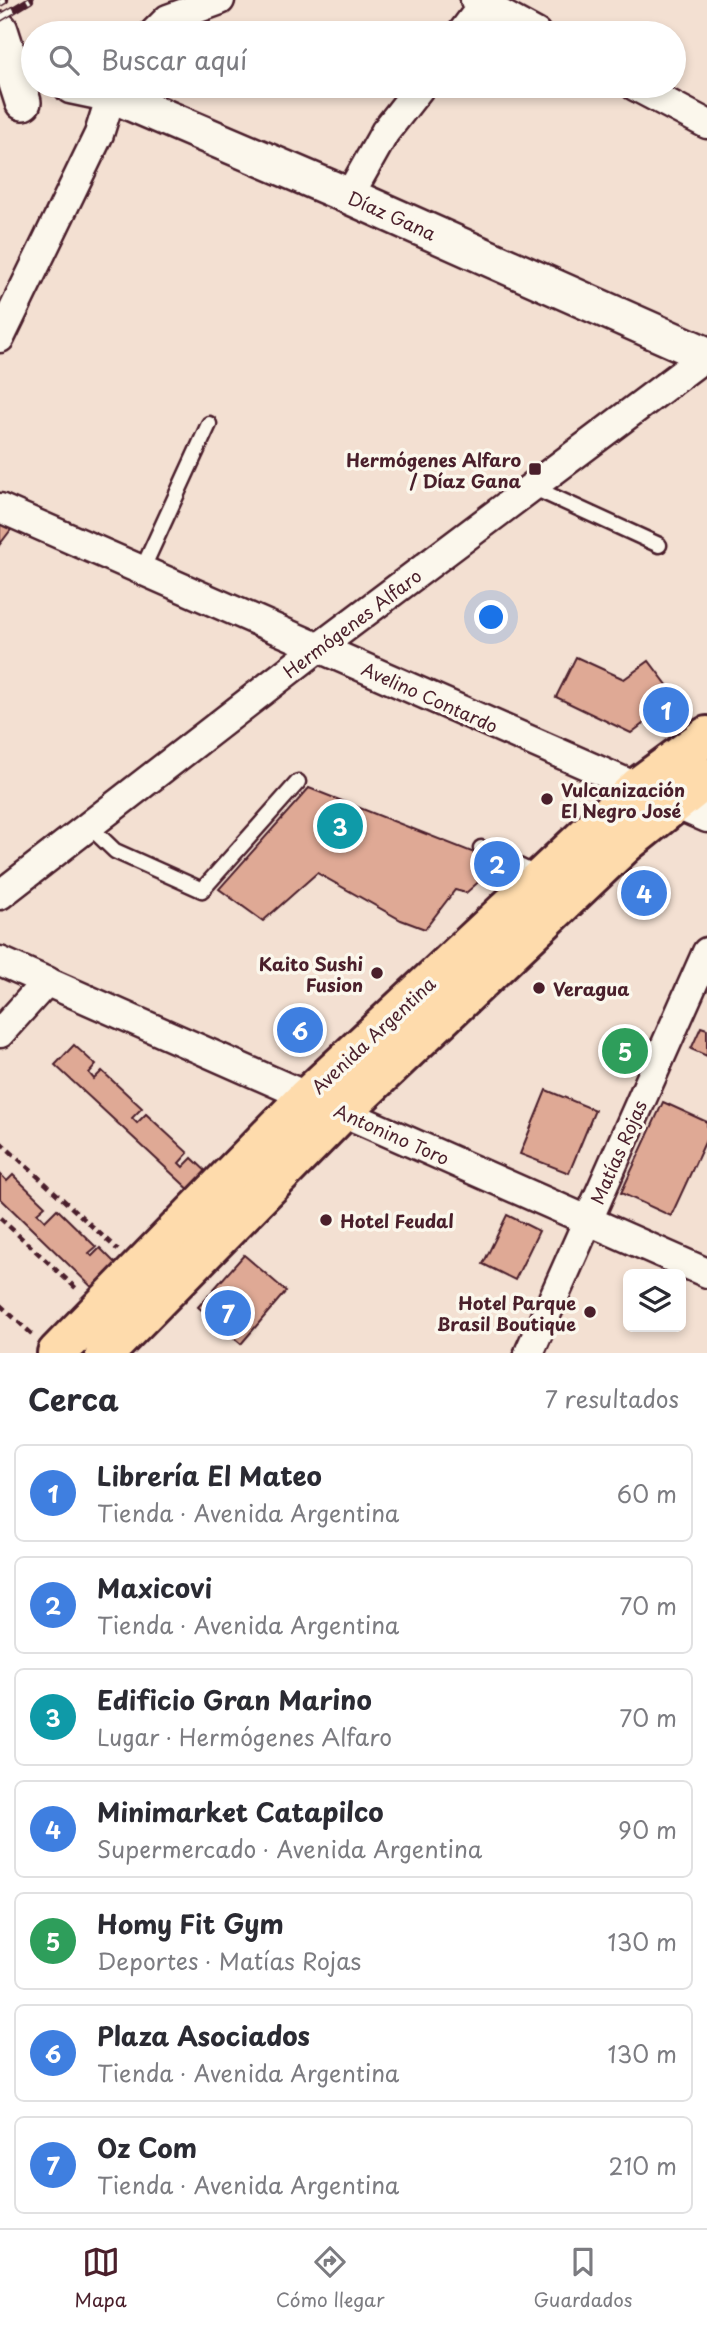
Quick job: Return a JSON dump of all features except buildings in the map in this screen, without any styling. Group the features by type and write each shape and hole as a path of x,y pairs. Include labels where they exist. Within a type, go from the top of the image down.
{"main road":[{"name":"Avenida Argentina","path":"46,1345 99,1309 307,1097 638,788 707,736"},
{"name":"Avenida Argentina","path":"105,1353 341,1112 625,843 691,811 707,778"}],"street":[{"path":"166,21 220,0"},
{"path":"469,21 479,3 513,21"},
{"path":"0,30 12,108 33,98"},
{"path":"0,338 99,134 110,98"},
{"name":"Díaz Gana","path":"130,98 707,355"},
{"path":"349,195 385,132 412,98"},
{"path":"658,98 707,124"},
{"name":"Hermógenes Alfaro","path":"0,895 318,648 707,355"},
{"name":"Avelino Contardo","path":"0,508 691,811"},
{"name":"Matías Rojas","path":"529,1353 707,952"},
{"name":"Antonino Toro","path":"0,961 707,1273"},
{"path":"0,1033 47,981"}],"lane":[{"path":"142,570 209,424"},
{"path":"532,487 659,545"},
{"path":"89,826 115,851 202,890 298,782"},
{"path":"481,848 543,877"}],"path":[{"path":"0,1142 139,1269"},
{"path":"0,1218 99,1309"},
{"path":"0,1305 46,1345"}],"railway":[{"path":"0,3 5,0"},
{"path":"0,18 30,0"}],"place":[{"name":"Hermógenes Alfaro / Díaz Gana","path":"535,469"},
{"name":"Librería El Mateo","path":"666,710"},
{"name":"Vulcanización El Negro José","path":"547,799"},
{"name":"Edificio Gran Marino","path":"340,826"},
{"name":"Maxicovi","path":"497,864"},
{"name":"Minimarket Catapilco","path":"644,893"},
{"name":"Kaito Sushi Fusion","path":"377,973"},
{"name":"Veragua","path":"539,988"},
{"name":"Plaza Asociados","path":"300,1030"},
{"name":"Homy Fit Gym","path":"625,1051"},
{"name":"Hotel Feudal","path":"326,1220"},
{"name":"Hotel Parque Brasil Boutique","path":"590,1312"},
{"name":"Oz Com","path":"228,1313"}]}
